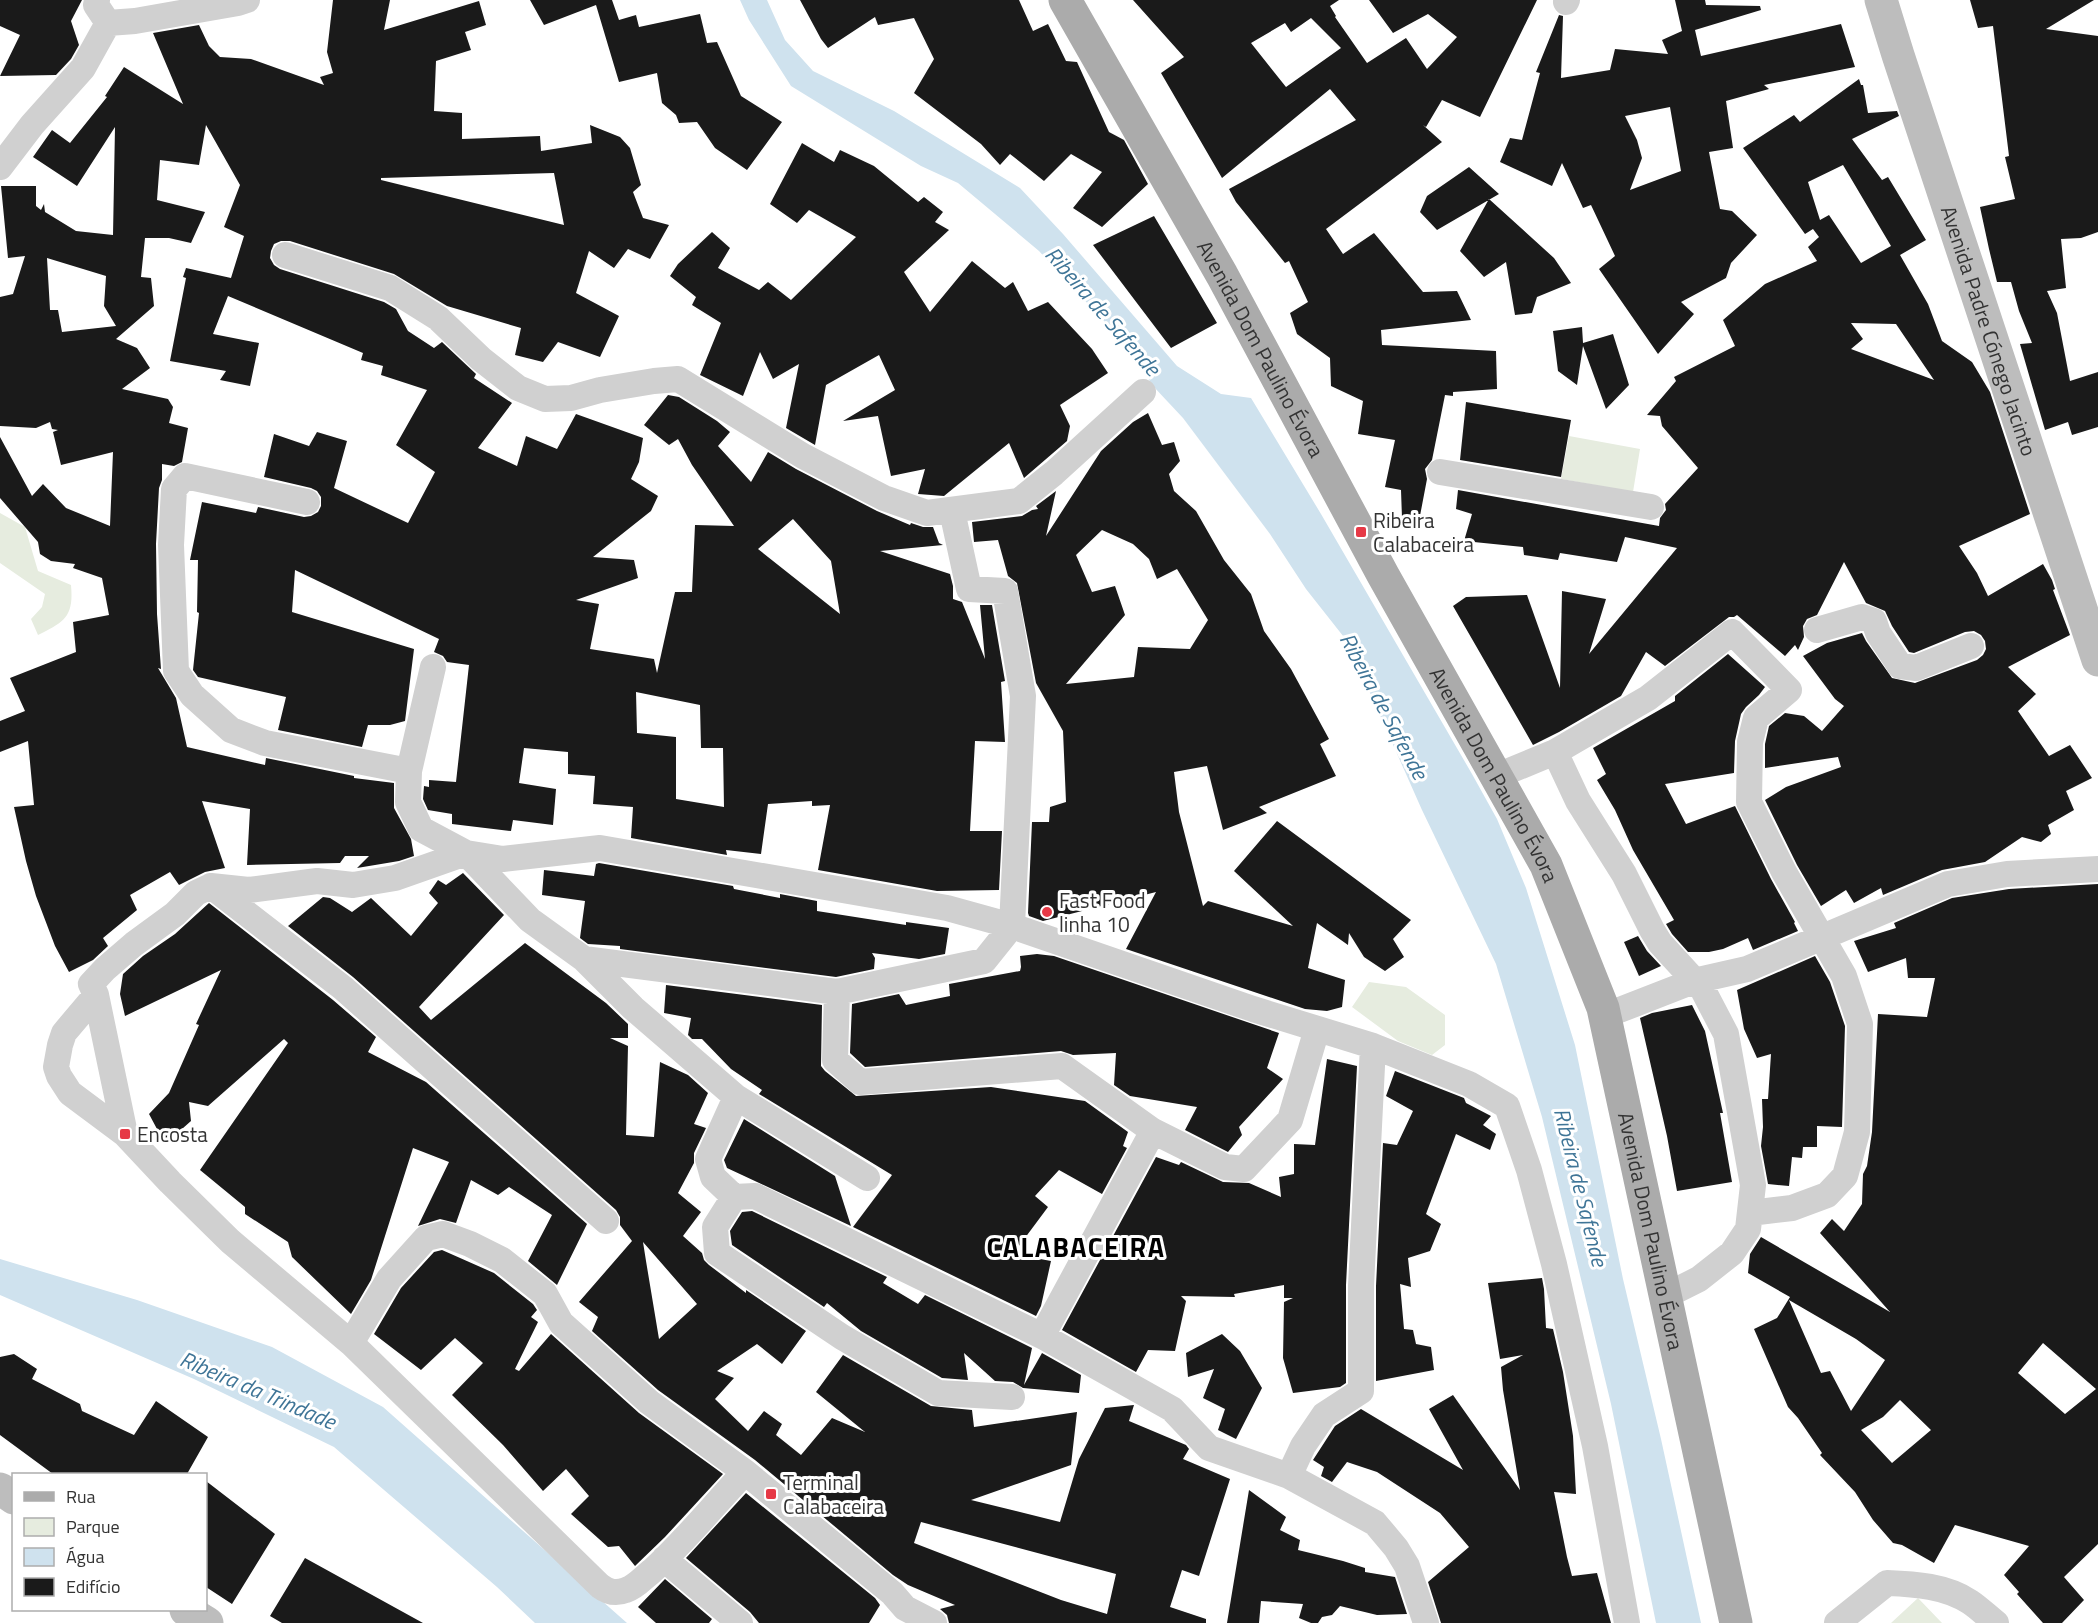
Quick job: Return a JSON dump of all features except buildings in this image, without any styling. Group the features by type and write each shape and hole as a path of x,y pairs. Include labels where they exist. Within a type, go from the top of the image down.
{"main road":[{"name":"Avenida Dom Paulino Évora","path":"1065,0 1222,275 1383,575 1546,865 1604,1016 1736,1623"}],"street":[{"path":"97,0 96,5 108,23"},
{"path":"108,23 146,20 247,0"},
{"name":"Avenida Padre Cónego Jacinto","path":"1881,0 2098,660"},
{"path":"0,167 32,124 83,68 108,23"},
{"path":"285,255 390,288 438,318 481,359 518,388 545,399 571,398 600,390 678,379 803,456 884,498 927,513 1019,501 1054,473 1143,392"},
{"path":"1440,471 1651,507"},
{"path":"307,502 185,476 174,489 171,545 176,671 192,695 231,730 269,744 409,771"},
{"path":"584,959 837,992 984,961 1012,926 1023,696 1005,591 969,589 952,511"},
{"path":"1818,630 1862,617 1874,621 1878,633 1900,666 1916,668 1971,645"},
{"path":"1497,776 1555,752 1648,698 1732,632 1789,690 1756,718 1750,742 1749,802 1784,872 1844,976 1860,1024 1857,1132 1845,1176 1827,1195 1792,1208 1750,1214"},
{"path":"433,667 409,771 408,802 421,829 466,853 530,920 584,959 633,1008 736,1097 867,1178"},
{"path":"1555,752 1578,801 1624,874 1652,930 1660,943 1702,990 1726,1034 1753,1185 1748,1229 1732,1253 1699,1279 1665,1296"},
{"path":"125,1134 92,984 105,969 155,927 175,914 196,893 211,886 249,890 318,881 353,885 395,878 466,853 503,859 600,848 947,908 1012,926 1373,1046 1469,1084 1507,1106 1528,1170 1569,1327 1595,1446 1627,1623"},
{"path":"1604,1016 1694,981 1748,969 1948,884 2007,874 2098,869"},
{"path":"211,886 344,988 606,1221"},
{"path":"837,992 835,1060 860,1082 1062,1066 1153,1131 1226,1167 1244,1169 1290,1120 1317,1029"},
{"path":"96,995 64,1034 60,1045 56,1067 70,1093 125,1134 230,1241 351,1343 606,1591 616,1593 635,1585 664,1559 745,1472"},
{"path":"1289,1476 1303,1446 1324,1415 1361,1391 1361,1286 1373,1046"},
{"path":"736,1097 708,1159 713,1177 734,1197 755,1196 1042,1336 1172,1409 1209,1448 1289,1476 1375,1523 1396,1548 1407,1566 1426,1623"},
{"path":"1042,1336 1153,1131"},
{"path":"734,1197 715,1227 717,1254 842,1337 938,1393 1012,1397"},
{"path":"351,1343 390,1279 426,1238 442,1234 470,1244 502,1260 545,1294 561,1323 649,1402 745,1472 892,1593 905,1608 934,1623"},
{"path":"664,1559 740,1623"},
{"path":"1837,1623 1887,1583 1914,1584 1943,1591 1968,1601 1996,1623"},
{"path":"188,1611 207,1623"}],"green space":[{"path":"1569,436 1640,449 1633,492 1561,479"},
{"path":"0,513 25,527 38,571 71,585 72,596 69,611 61,622 38,635 31,619 42,607 45,594 0,563"},
{"path":"1369,982 1406,987 1445,1015 1445,1045 1432,1055 1398,1041 1352,1007"},
{"path":"1918,1598 1942,1623 1891,1623"}],"water":[{"name":"Ribeira de Safende","path":"740,0 767,0 785,40 813,71 894,111 1020,188 1063,234 1177,366 1221,394 1251,398 1321,514 1497,819 1526,888 1575,1045 1623,1279 1701,1623 1656,1623 1611,1404 1542,1117 1496,964 1422,810 1347,641 1306,589 1270,534 1183,418 1153,386 1127,346 1039,251 958,183 921,166 791,86 749,20"},
{"name":"Ribeira da Trindade","path":"0,1259 137,1300 272,1347 383,1407 627,1623 535,1623 497,1587 334,1447 194,1379 0,1295"}],"place":[{"name":"Ribeira Calabaceira","path":"1361,532"},
{"name":"Fast Food linha 10","path":"1047,912"},
{"name":"Encosta","path":"125,1134"},
{"name":"Terminal Calabaceira","path":"771,1494"}],"district":[{"name":"CALABACEIRA","path":"1076,1246"}]}
